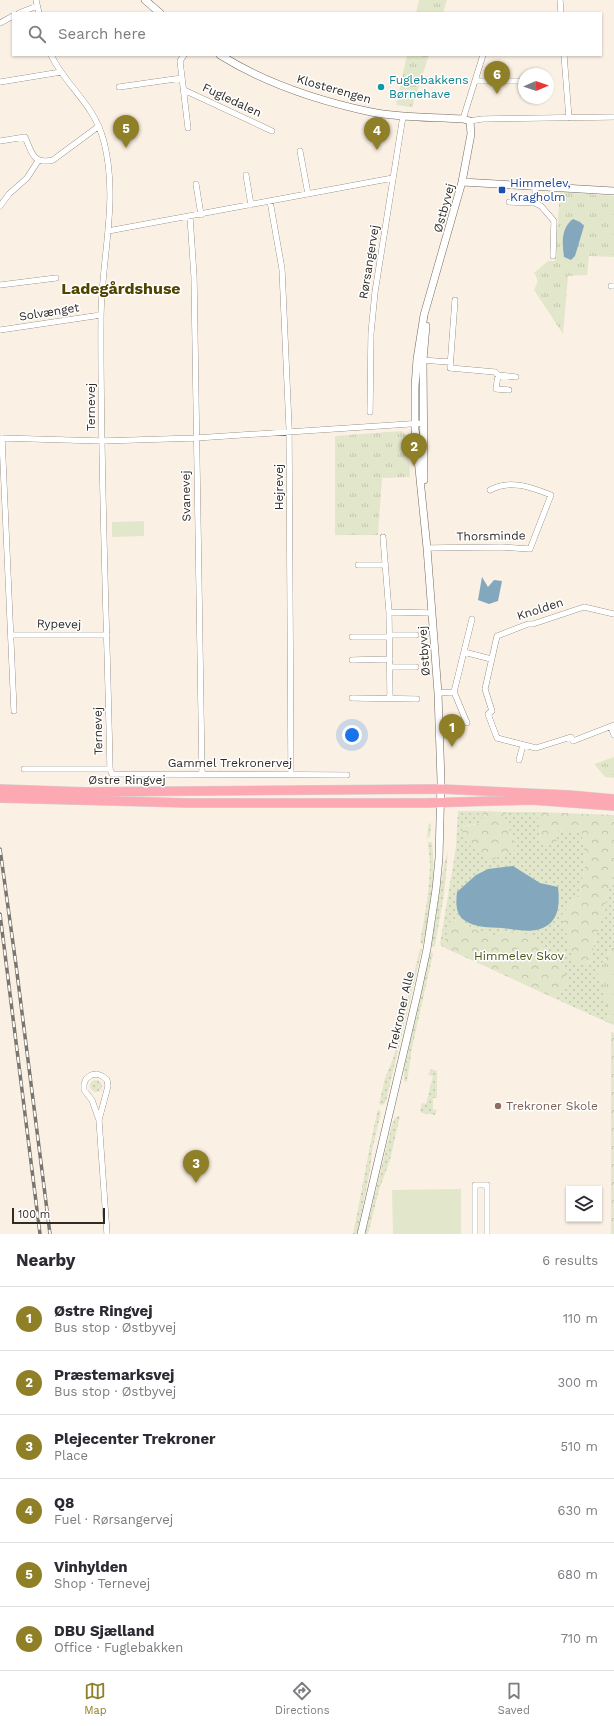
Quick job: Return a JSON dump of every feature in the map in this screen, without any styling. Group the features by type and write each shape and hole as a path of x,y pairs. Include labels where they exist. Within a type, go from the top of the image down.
{"main road":[{"name":"Østre Ringvej","path":"4,789 86,792 441,789 569,795 614,799"},
{"name":"Østre Ringvej","path":"4,799 189,803 441,802 531,800 614,806"}],"street":[{"path":"145,0 159,12"},
{"path":"560,0 561,12"},
{"path":"21,12 37,3"},
{"path":"0,23 12,17"},
{"name":"Ternevej","path":"52,56 61,72 89,106 99,126 106,151 108,168 108,231 101,315 102,442 111,772"},
{"name":"Fugledalen","path":"183,56 180,61 188,128"},
{"name":"Klosterengen","path":"222,56 261,76 296,91 372,112 403,116 466,120 614,117"},
{"path":"466,120 483,56"},
{"path":"564,56 569,118"},
{"path":"0,82 61,72"},
{"path":"119,87 182,78"},
{"path":"476,81 518,81"},
{"name":"Fugledalen","path":"184,90 272,131"},
{"name":"Rørsangervej","path":"370,412 371,326 403,116"},
{"name":"Østbyvej","path":"441,789 438,693 427,548 415,423 415,388 430,298 462,182 471,136 466,120"},
{"path":"0,141 25,137 33,156 38,160 45,162 53,160 99,126"},
{"path":"300,151 308,194"},
{"path":"0,206 27,178 38,160"},
{"path":"246,175 251,205"},
{"path":"108,231 201,215 393,178"},
{"path":"462,182 614,191"},
{"path":"196,184 201,215"},
{"path":"535,187 535,203"},
{"name":"Hejrevej","path":"270,201 282,269 289,432 291,774"},
{"path":"509,202 535,203 541,206 554,221 552,256"},
{"name":"Svanevej","path":"190,217 194,276 202,774"},
{"path":"0,285 56,278"},
{"path":"454,300 450,368 495,372 498,375 516,377"},
{"name":"Solvænget","path":"0,330 101,315"},
{"path":"420,360 450,362"},
{"name":"Østbyvej","path":"420,360 424,423 423,511"},
{"path":"498,375 496,389 509,390"},
{"path":"14,711 1,438 102,442 196,438 424,423"},
{"name":"Thorsminde","path":"427,548 494,547 530,549 552,495 533,488 518,485 499,485 490,490"},
{"path":"384,537 389,612 390,699"},
{"path":"358,565 386,565"},
{"name":"Knolden","path":"614,614 584,607 533,624 528,624 497,636 485,689 492,712 488,714 498,738 536,748 571,737 573,741 612,726 614,736"},
{"path":"389,612 432,613"},
{"path":"467,723 454,692 472,619"},
{"name":"Rypevej","path":"11,635 107,635"},
{"path":"352,637 416,635"},
{"path":"464,652 491,659"},
{"path":"352,660 390,659"},
{"path":"390,667 416,667"},
{"path":"438,693 454,692"},
{"path":"352,698 417,699"},
{"path":"519,760 523,745"},
{"name":"Gammel Trekronervej","path":"24,769 202,774 347,774"},
{"name":"Trekroner Alle","path":"361,1234 427,949 439,858 441,789"},
{"path":"98,1120 108,1086 106,1080 97,1074 91,1075 86,1079 84,1090 92,1100 98,1120 107,1234"},
{"path":"476,1234 475,1185 487,1185 487,1234"}],"green space":[{"path":"419,0 447,0 443,12 416,12"},
{"path":"407,56 429,56 412,107 396,105"},
{"path":"560,192 614,196 614,257 589,256 587,275 568,276 563,334 534,290 537,278 534,273 548,261 555,261"},
{"path":"402,431 408,436 410,477 382,478 378,535 335,535 335,436"},
{"path":"144,521 144,536 112,537 112,522"},
{"path":"614,757 614,778 605,777 594,764"},
{"path":"458,811 483,811 481,823 463,826 517,849 505,819 506,812 538,812 540,843 558,830 582,832 585,864 580,893 562,915 588,967 614,871 614,945 597,971 606,996 609,1023 556,999 568,982 509,931 492,936 452,919 443,947 440,944 456,847"},
{"path":"483,811 506,812 505,819 517,849 492,860 467,843 464,838 463,827 481,823"},
{"name":"Himmelev Skov","path":"538,812 614,815 614,871 588,967 573,961 562,915 580,893 585,864 582,833 558,830 556,844 540,843"},
{"path":"429,823 431,824 428,842 432,842 433,881 423,945 420,942 430,866 427,833"},
{"path":"448,851 444,895 435,945 431,947 444,865"},
{"name":"Himmelev Skov","path":"451,919 492,936 509,931 530,935 562,966 568,982 556,999 443,947"},
{"name":"Himmelev Skov","path":"614,945 614,1025 609,1023 606,996 597,971"},
{"path":"420,949 422,949 386,1101 382,1105 379,1104 385,1078 393,1059"},
{"path":"430,951 433,954 412,1048 407,1082 404,1081 404,1070"},
{"name":"Himmelev Skov","path":"614,961 614,1023 610,1021 599,971 604,962"},
{"path":"611,1032 614,1033 614,1234 611,1234"},
{"path":"431,1069 437,1071 437,1098 433,1098 433,1110 437,1109 435,1115 422,1113 420,1111 422,1103 426,1104 433,1076 428,1075"},
{"path":"94,1080 98,1080 102,1086 98,1092 94,1092 90,1088 90,1084"},
{"path":"378,1109 381,1112 372,1151 370,1170 357,1234 353,1234 371,1140"},
{"path":"400,1116 390,1160 379,1190 368,1234 365,1234 392,1125 395,1118"},
{"path":"461,1189 461,1234 393,1234 392,1190"}],"water":[{"path":"573,219 580,222 584,226 575,256 571,260 564,257 563,236 566,227"},
{"path":"482,577 488,587 494,580 502,581 498,601 489,604 478,600"},
{"path":"513,866 540,883 558,887 559,901 554,919 544,927 532,931 477,926 464,920 459,914 457,907 457,892 476,875 488,869"}],"railway":[{"path":"0,849 50,1234"},
{"path":"0,914 40,1234"}],"place":[{"name":"Fuglebakkens Børnehave","path":"381,87"},
{"name":"DBU Sjælland","path":"497,94"},
{"name":"Vinhylden","path":"126,148"},
{"name":"Q8","path":"377,150"},
{"name":"Himmelev, Kragholm","path":"502,190"},
{"name":"Præstemarksvej","path":"414,466"},
{"name":"Østre Ringvej","path":"452,747"},
{"name":"Trekroner Skole","path":"498,1106"},
{"name":"Plejecenter Trekroner","path":"196,1183"}],"district":[{"name":"Ladegårdshuse","path":"121,288"}]}
